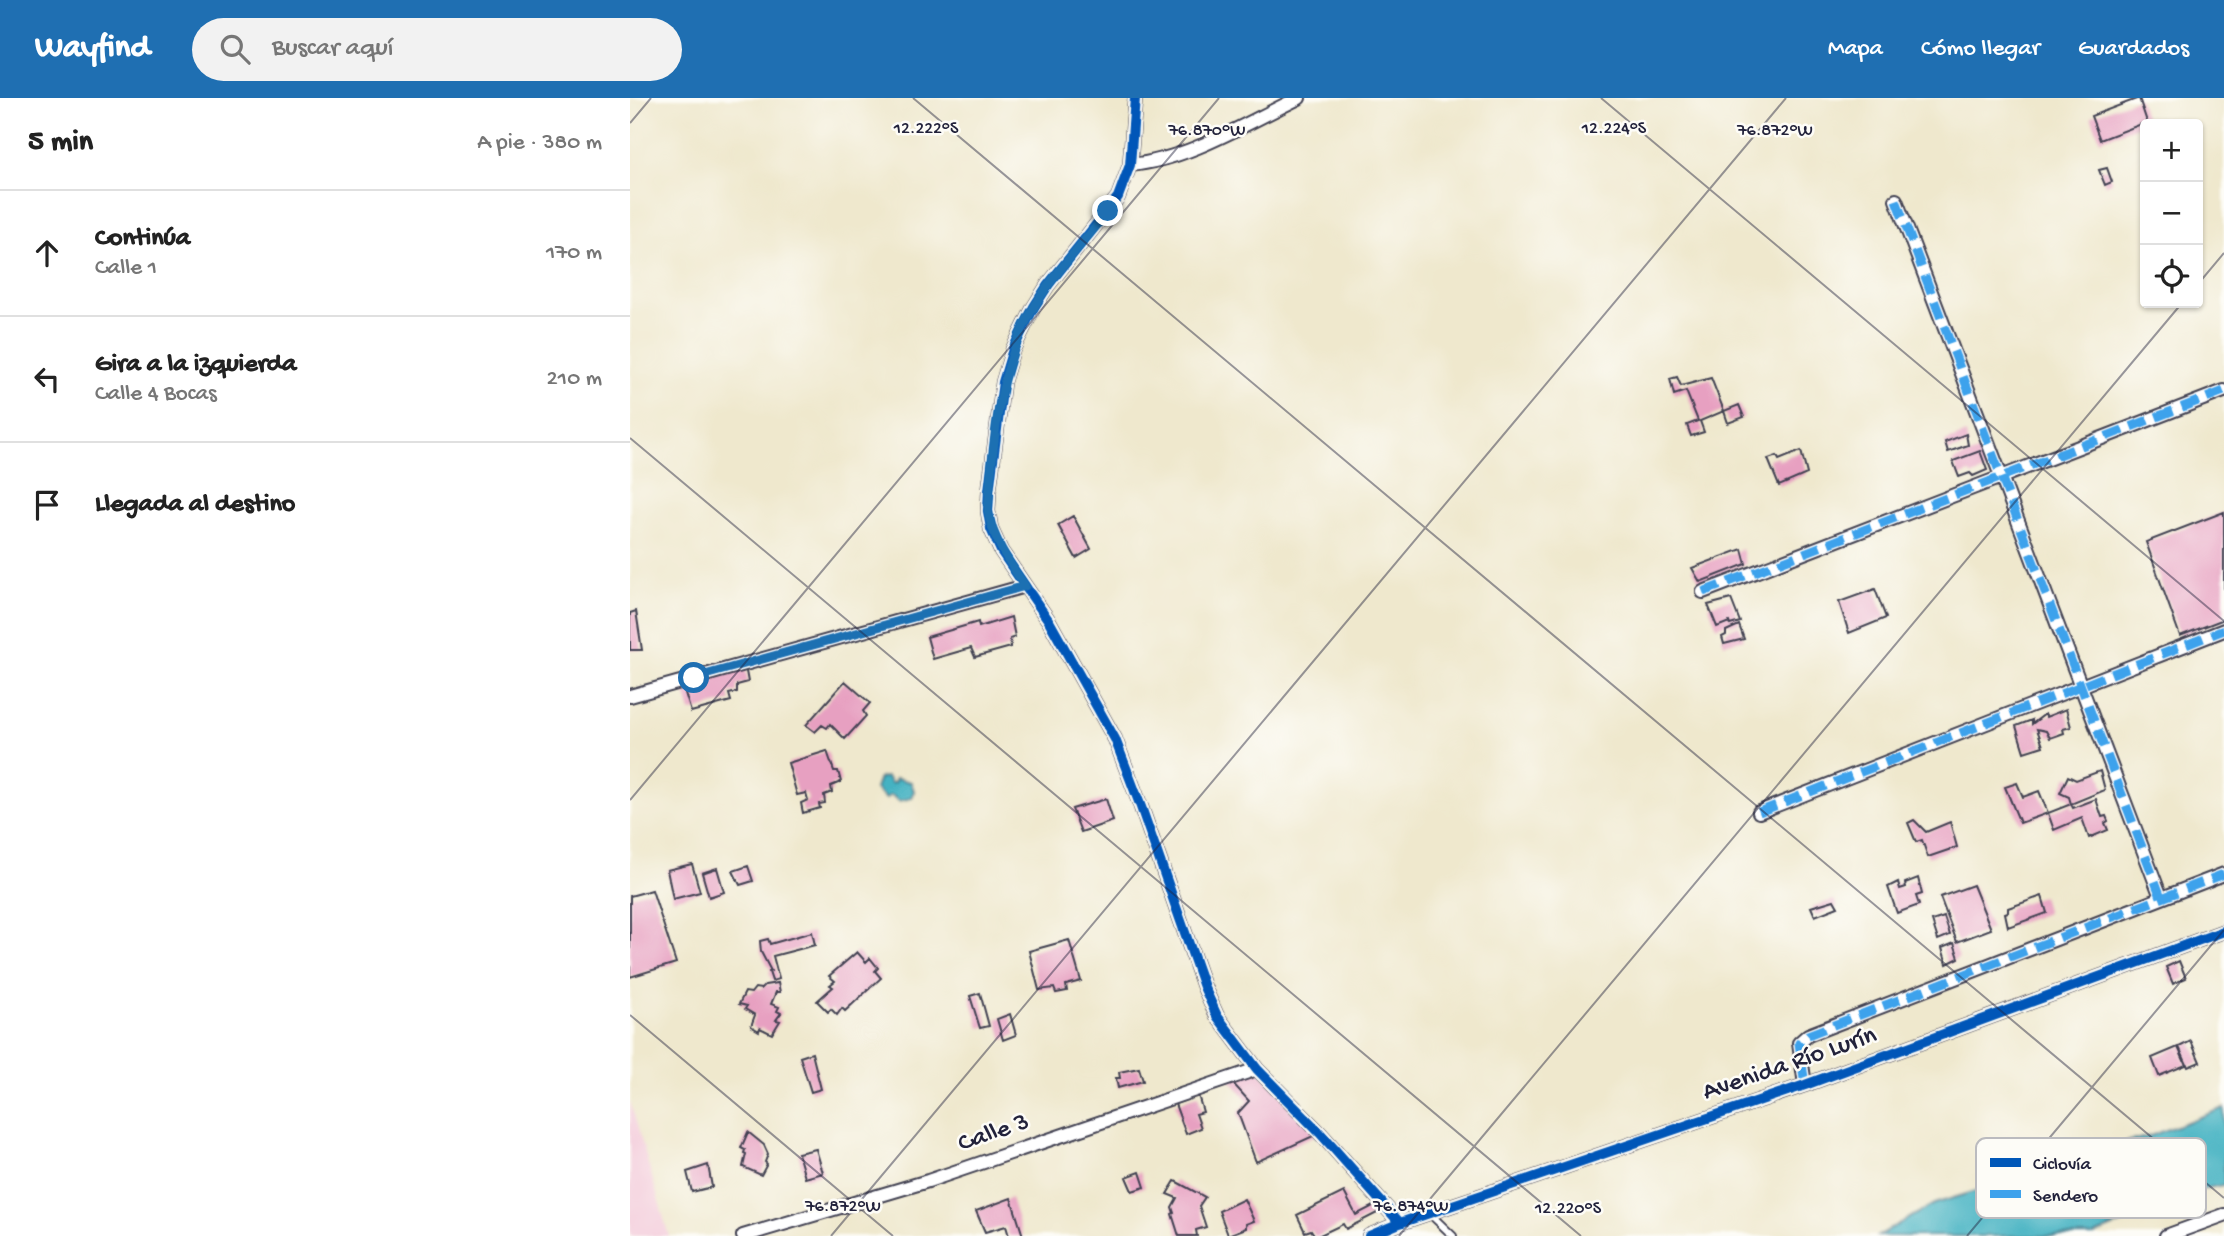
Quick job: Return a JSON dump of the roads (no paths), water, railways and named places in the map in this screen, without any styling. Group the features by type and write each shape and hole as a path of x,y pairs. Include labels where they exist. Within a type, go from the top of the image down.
{"street":[{"path":"1135,98 1130,165 1118,197 1048,285 1013,349 1003,382 988,511 991,529 1001,551 1091,693 1115,739 1204,987 1217,1016 1257,1069 1320,1133 1400,1223"},
{"path":"1130,165 1154,163 1182,153 1299,98"},
{"path":"1896,200 2161,897"},
{"path":"1703,592 2224,391"},
{"path":"630,696 1025,586"},
{"path":"1759,812 2224,630"},
{"path":"1805,1085 1799,1043 1808,1035 2224,874"},
{"name":"Avenida Río Lurín","path":"1369,1236 1400,1223 1805,1085 2224,932"},
{"name":"Calle 3","path":"743,1236 928,1181 1257,1069"},
{"path":"2166,1236 2224,1215"}],"lane":[{"path":"1429,1213 1453,1236"}],"water":[{"path":"887,777 891,783 894,783 896,778 911,782 914,791 912,798 899,801 891,795 886,799 875,789 879,778"},
{"path":"2224,1108 2224,1185 2206,1188 2206,1138 2142,1138"},
{"path":"1976,1191 1976,1218 2135,1218 2092,1236 1878,1236 1934,1204"}]}
